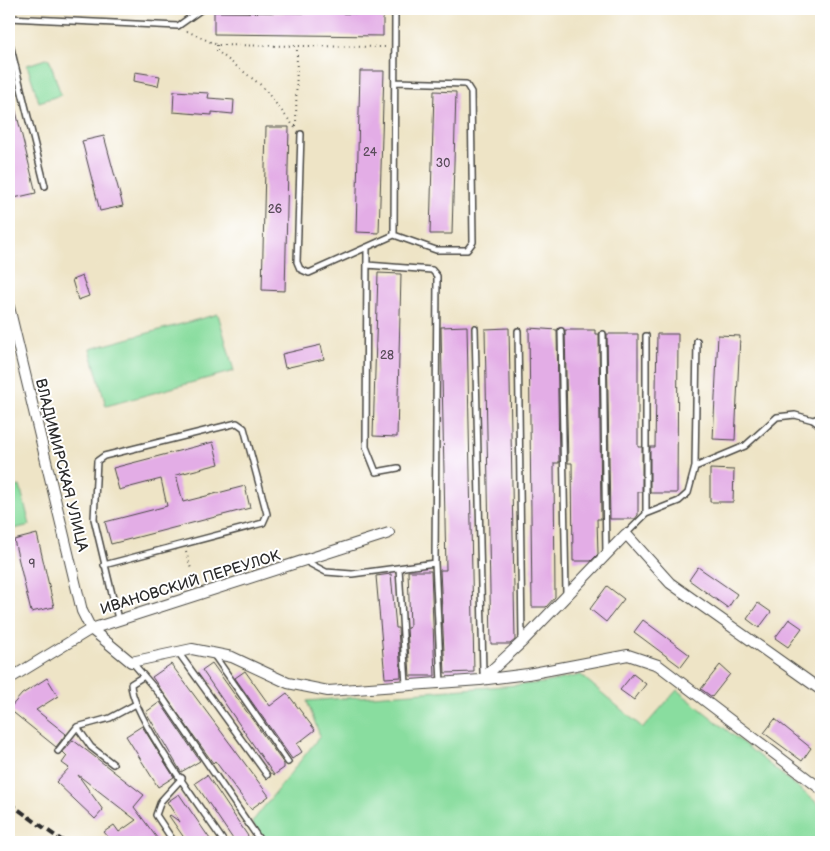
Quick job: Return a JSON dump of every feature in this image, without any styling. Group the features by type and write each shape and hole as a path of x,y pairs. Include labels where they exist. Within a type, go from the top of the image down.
{"street":[{"name":"ВЛАДИМИРСКАЯ УЛИЦА","path":"9,307 82,611 91,629"},
{"name":"ИВАНОВСКИЙ ПЕРЕУЛОК","path":"9,679 91,629 389,533"},
{"path":"483,678 522,642 626,534 670,583 821,690"},
{"path":"91,629 131,662 192,649 232,657 288,683 328,691 406,686 528,674 628,655 658,665 821,789"}],"lane":[{"path":"9,18 178,26 202,9"},
{"path":"394,235 395,9"},
{"path":"9,40 46,186"},
{"path":"301,134 297,262 300,269 309,273 394,235 436,250 467,250 473,242 471,92 466,84 395,82"},
{"path":"367,247 366,447 376,472 398,468"},
{"path":"367,265 432,270 437,276 435,563 441,683"},
{"path":"475,328 483,678"},
{"path":"518,331 522,642"},
{"path":"561,331 566,597"},
{"path":"603,334 606,556"},
{"path":"646,336 646,514"},
{"path":"626,534 646,514 679,501 688,493 695,467 697,341"},
{"path":"695,467 745,446 777,417 795,415 813,420 821,426"},
{"path":"813,420 821,417"},
{"path":"104,564 263,523 267,514 244,428 237,423 104,456 97,461 94,519 104,564 118,619"},
{"path":"305,561 326,572 352,574 435,563"},
{"path":"398,568 406,686"},
{"path":"178,652 267,776"},
{"path":"212,653 288,762"},
{"path":"131,662 162,697 261,842"},
{"path":"144,676 131,684 131,693 136,704 155,739 224,842"},
{"path":"58,751 77,727 110,718 136,704"},
{"path":"77,727 91,747 113,764"},
{"path":"174,842 156,816 161,801 182,778"}],"path":[{"path":"178,26 217,45 395,47"},
{"path":"217,45 217,51 262,86 301,134"},
{"path":"296,129 297,46"},
{"path":"184,544 191,569"}],"green space":[{"path":"49,58 61,95 39,102 27,65"},
{"path":"218,314 234,371 106,406 90,349"},
{"path":"20,486 30,525 10,530 9,489"},
{"path":"581,675 643,728 677,690 821,806 821,842 265,842 252,822 320,736 307,701 543,683"}],"building":[{"path":"214,12 383,14 383,36 214,34"},
{"path":"360,71 384,71 379,233 356,232"},
{"path":"135,72 160,76 158,86 134,81"},
{"path":"174,91 209,93 208,98 234,100 233,114 212,112 212,115 173,112"},
{"path":"434,91 456,92 452,234 430,234"},
{"path":"12,95 36,193 14,198 9,178 9,96"},
{"path":"266,127 289,127 285,291 262,290"},
{"path":"104,136 123,206 100,211 82,141"},
{"path":"378,273 401,274 397,437 373,436"},
{"path":"82,276 89,296 78,300 72,280"},
{"path":"467,326 474,672 445,673 440,570 446,570 441,327"},
{"path":"509,328 515,640 510,644 491,644 485,329"},
{"path":"529,328 557,330 559,463 554,463 555,597 546,607 532,607"},
{"path":"565,330 595,330 595,334 599,334 601,519 597,519 598,554 591,561 573,561 572,463 568,463"},
{"path":"607,334 638,334 638,447 642,447 642,492 638,492 638,515 635,519 610,519"},
{"path":"657,334 678,334 677,493 650,493 650,447 655,447"},
{"path":"718,335 740,336 735,440 713,439"},
{"path":"321,345 324,359 285,368 282,354"},
{"path":"213,442 219,464 176,475 183,502 245,486 250,508 111,544 105,522 167,506 161,479 119,490 113,468"},
{"path":"710,469 734,470 733,502 710,502"},
{"path":"37,534 54,607 31,612 14,540"},
{"path":"698,567 737,594 728,608 689,580"},
{"path":"408,571 431,571 435,676 410,676 407,628 410,627"},
{"path":"391,574 396,628 398,628 401,677 385,678 376,576"},
{"path":"607,586 624,599 606,622 590,609"},
{"path":"758,603 771,612 759,628 747,619"},
{"path":"789,619 802,628 788,647 775,638"},
{"path":"643,620 690,655 681,667 634,632"},
{"path":"212,663 284,764 284,768 274,775 202,670"},
{"path":"171,664 269,796 251,809 215,761 213,763 152,677"},
{"path":"720,665 730,674 712,697 701,689"},
{"path":"245,671 270,706 287,693 315,730 297,744 302,752 292,759 235,678"},
{"path":"633,674 646,684 634,700 620,690"},
{"path":"47,678 58,696 36,710 66,734 56,747 9,709 22,694"},
{"path":"160,702 200,761 181,772 146,712"},
{"path":"775,719 811,748 802,761 764,733"},
{"path":"142,726 174,777 158,787 126,736"},
{"path":"73,740 144,795 134,807 160,842 105,842 110,839 104,832 114,825 119,832 136,820 78,775 103,810 95,819 56,782 69,768 62,763 67,756 63,752"},
{"path":"207,775 252,842 235,842 195,783"},
{"path":"179,794 212,842 187,842 169,816 180,822 167,802"}],"railway":[{"path":"9,803 64,842"}]}
